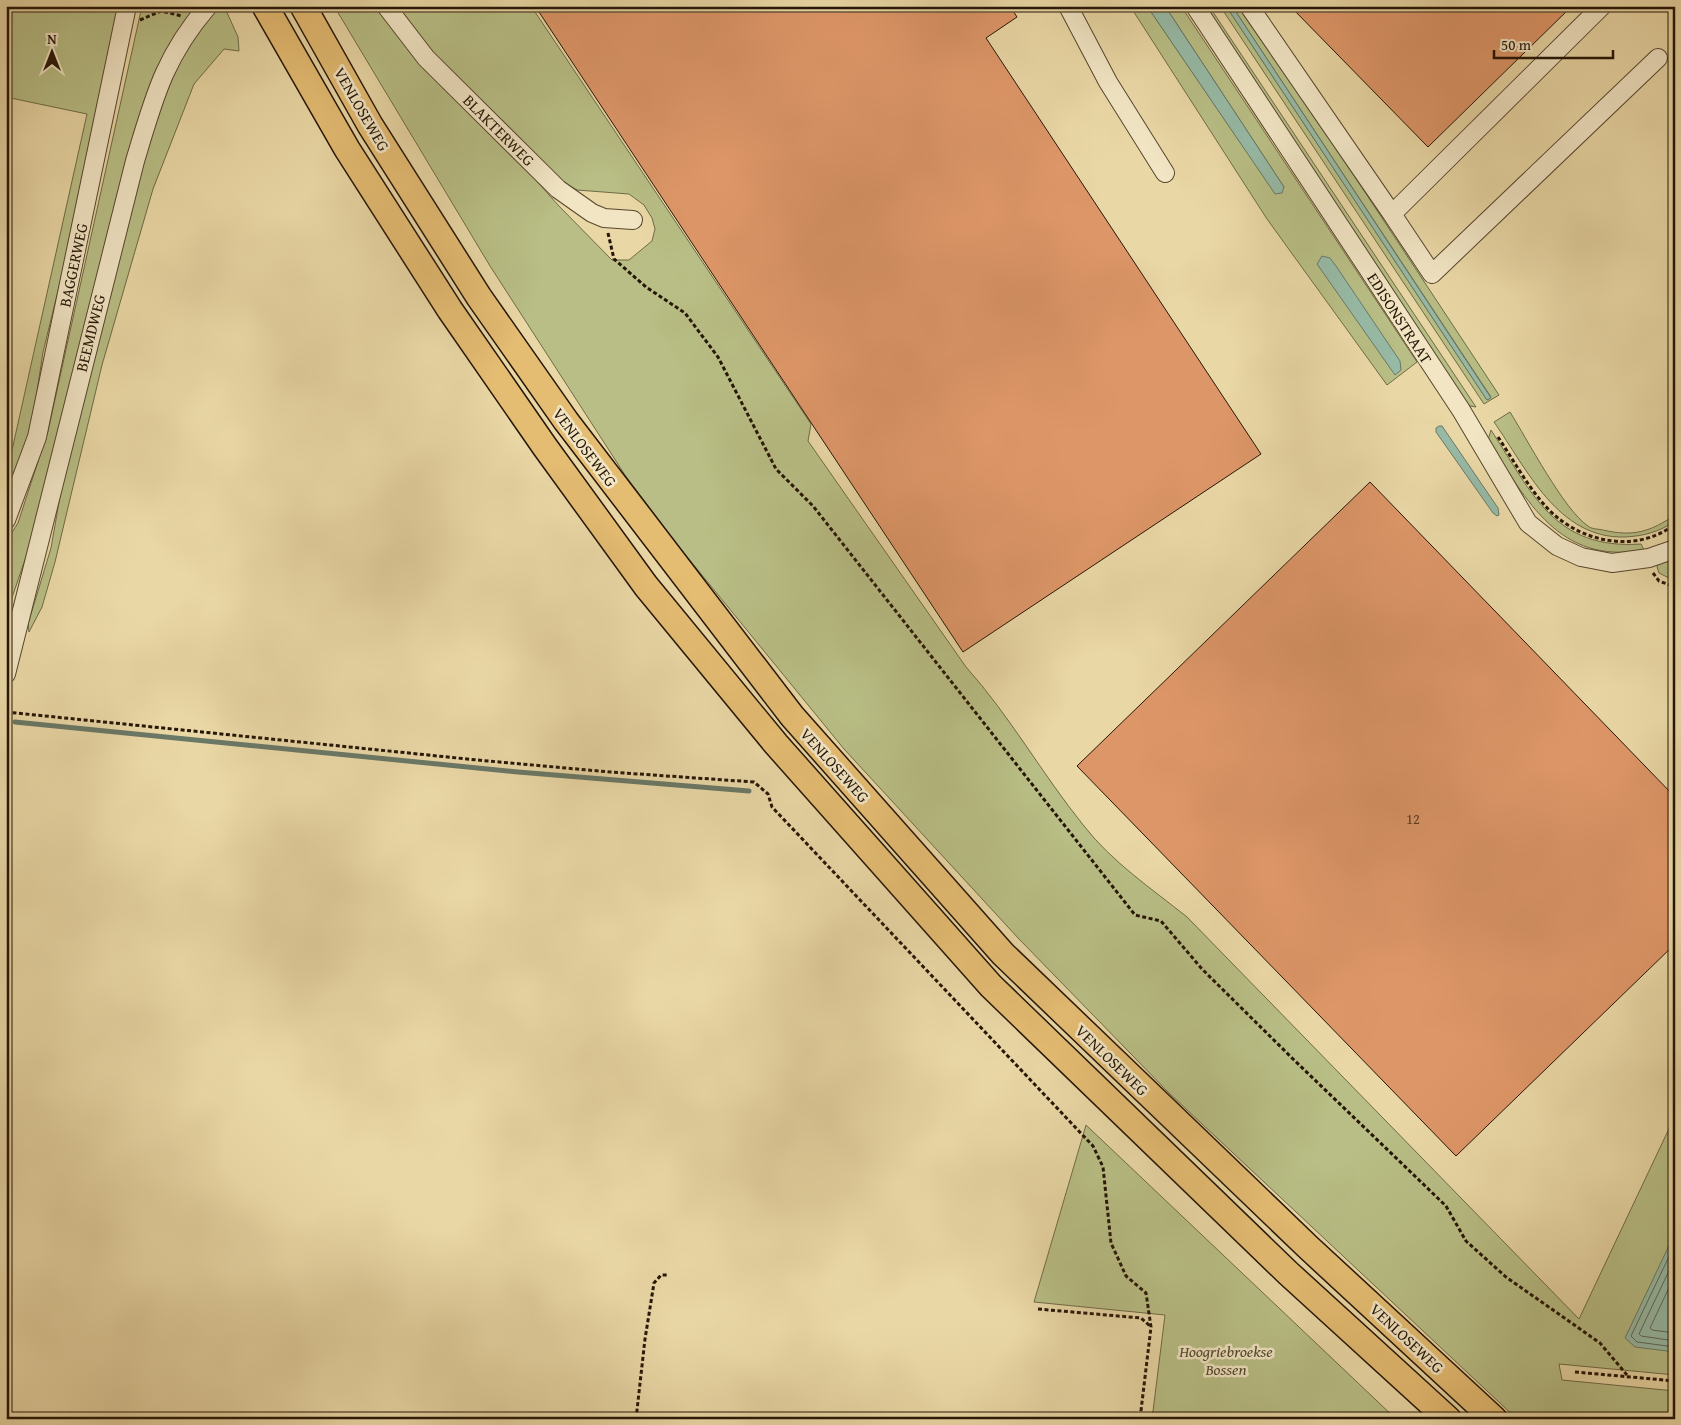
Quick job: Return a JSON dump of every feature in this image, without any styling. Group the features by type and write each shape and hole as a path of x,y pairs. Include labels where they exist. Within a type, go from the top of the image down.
{"highway":[{"name":"VENLOSEWEG","path":"265,6 347,149 462,326 646,586 776,744 991,986 1288,1273 1448,1419"},
{"name":"VENLOSEWEG","path":"303,6 370,125 490,312 566,422 792,716 1003,954 1301,1241 1494,1419"}],"street":[{"name":"BAGGERWEG","path":"6,520 37,437 127,6"},
{"name":"BEEMDWEG","path":"6,674 11,637 135,161 160,81 174,53 208,6"},
{"name":"BLAKTERWEG","path":"386,6 426,58 558,189 592,213 604,218 633,220"},
{"path":"1068,6 1108,82 1165,173"},
{"name":"EDISONSTRAAT","path":"1195,6 1461,410 1528,523 1557,546 1581,558 1612,563 1649,558 1675,548"},
{"path":"1249,6 1432,274 1658,58"},
{"path":"1392,214 1602,6"}],"path":[{"path":"122,27 161,11 197,20"},
{"path":"604,218 614,259 646,287 685,313 718,357 776,469 813,506 1135,915 1161,921 1202,969 1446,1206 1466,1241 1506,1276 1600,1343 1627,1375"},
{"path":"1493,429 1537,496 1550,511 1579,531 1612,542 1645,539 1667,530 1675,524"},
{"path":"6,712 478,760 754,782 768,794 772,807 1093,1146 1103,1167 1111,1243 1126,1276 1146,1293 1151,1327 1140,1419"},
{"path":"636,1419 644,1339 654,1283 661,1275 669,1275"},
{"path":"1038,1309 1141,1318 1151,1327"},
{"path":"1575,1372 1627,1375 1675,1381"}],"green space":[{"path":"6,6 121,6 101,116 43,352 31,431 6,496 6,477 87,114 6,97"},
{"path":"142,6 196,6 177,38 29,548 6,615 6,542 18,523 48,431"},
{"path":"215,6 224,6 238,37 239,51 224,49 194,84 153,189 102,365 55,562 42,607 29,632 28,624 51,548 72,428 159,106 181,54"},
{"path":"334,6 374,6 419,60 500,140 558,205 612,260 629,260 652,241 655,229 652,218 644,205 629,194 577,190 557,178 441,62 394,6 531,6 811,424 808,441 966,667 1012,725 1084,826 1120,863 1187,917 1579,1319 1675,1116 1675,1375 1559,1364 1562,1380 1675,1391 1675,1419 1517,1419 1169,1093 1019,939 844,749 679,547 625,475 490,266"},
{"path":"1130,6 1147,6 1275,193 1284,187 1165,6 1181,6 1417,362 1387,385 1267,219"},
{"path":"1201,6 1209,6 1476,407 1465,405"},
{"path":"1220,6 1226,6 1487,400 1491,397 1232,6 1242,6 1499,395 1484,404"},
{"path":"1510,412 1557,490 1578,518 1589,527 1632,533 1657,526 1675,515 1675,521 1651,533 1625,537 1601,535 1581,526 1563,514 1547,498 1532,480 1494,422"},
{"path":"1491,430 1534,495 1549,513 1566,527 1587,538 1611,543 1641,544 1644,550 1614,552 1589,548 1568,538 1549,524 1532,506 1488,440"},
{"path":"1675,555 1675,581 1659,573 1657,567 1661,561"},
{"name":"Hoogriebroekse Bossen","path":"1086,1125 1396,1419 1152,1419 1165,1315 1034,1302"}],"water":[{"path":"1147,6 1165,6 1284,187 1282,193 1275,194"},
{"path":"1226,6 1232,6 1491,398 1487,400"},
{"path":"1322,256 1330,258 1336,266 1400,361 1401,370 1395,375 1317,264"},
{"path":"1442,426 1498,508 1499,515 1497,516 1493,513 1436,432 1436,428"},
{"path":"1675,1233 1675,1352 1635,1347 1625,1338"}],"building":[{"path":"535,6 1010,6 1017,17 986,38 1261,454 963,652"},
{"path":"1290,6 1572,6 1428,147"},
{"path":"1370,482 1675,797 1675,944 1456,1156 1077,766"}],"waterway":[{"path":"15,722 518,772 749,791"}]}
